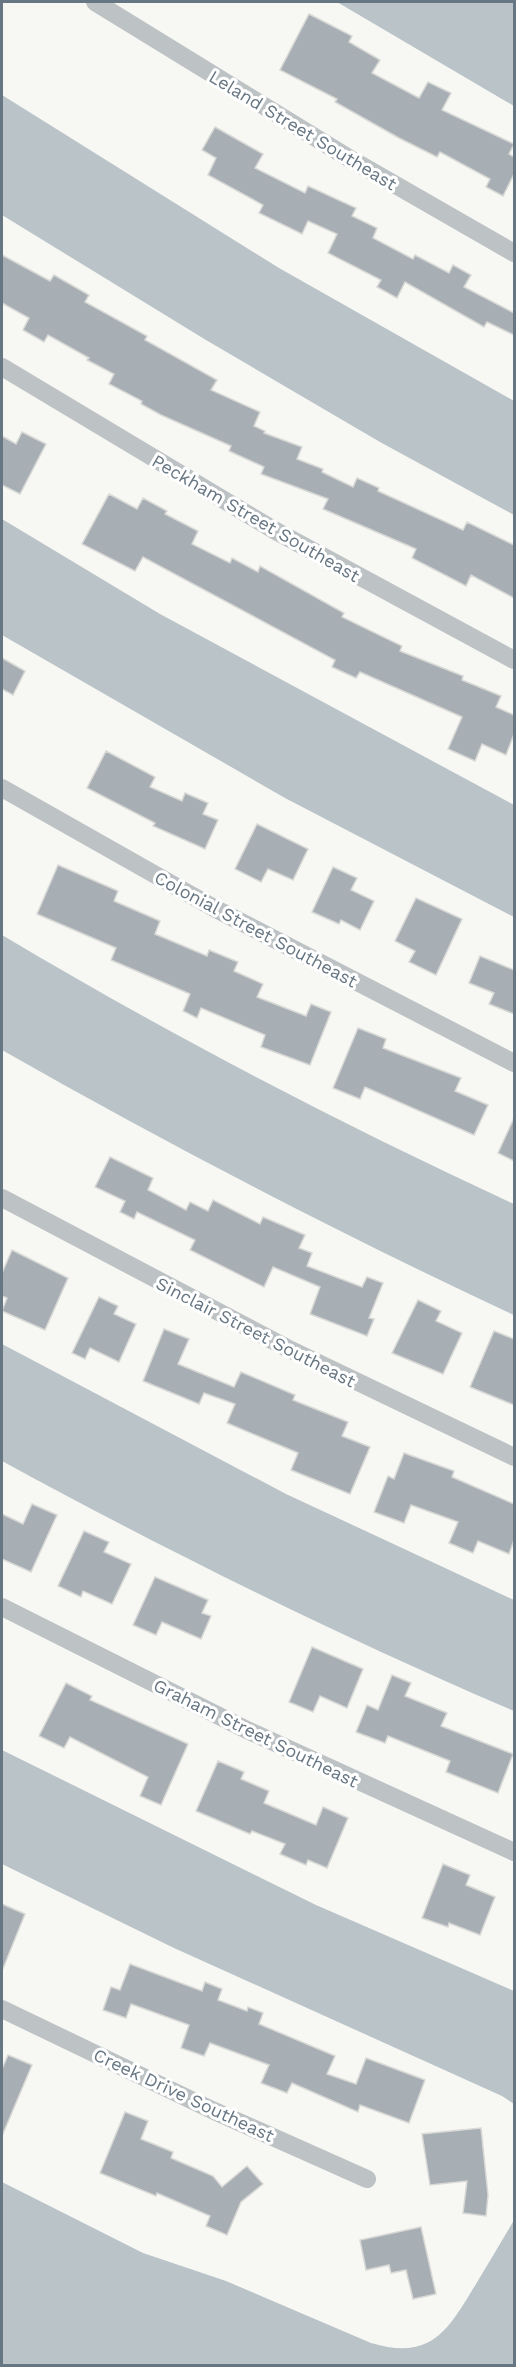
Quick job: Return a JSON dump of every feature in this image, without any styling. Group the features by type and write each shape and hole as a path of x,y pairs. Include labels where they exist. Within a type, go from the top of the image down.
{"street":[{"name":"Leland Street Southeast","path":"95,2 309,135 514,253"},
{"name":"Peckham Street Southeast","path":"2,367 274,530 514,660"},
{"name":"Colonial Street Southeast","path":"2,788 214,908 514,1063"},
{"name":"Sinclair Street Southeast","path":"2,1198 287,1348 514,1457"},
{"name":"Graham Street Southeast","path":"2,1607 247,1730 514,1852"},
{"name":"Creek Drive Southeast","path":"2,2009 212,2109 367,2179"}],"shaded area":[{"path":"337,2 514,2 514,106 507,102"},
{"path":"2,95 279,268 514,401 514,515 380,442 206,340 2,215"},
{"path":"2,519 160,614 514,805 514,917 285,798 2,635"},
{"path":"2,935 64,972 255,1076 384,1142 514,1204 514,1315 255,1188 2,1050"},
{"path":"2,1344 286,1494 514,1600 514,1711 255,1592 127,1528 2,1461"},
{"path":"2,1750 316,1905 514,1991 514,2104 502,2096 174,1948 2,1864"},
{"path":"2,2182 143,2253 226,2281 371,2343 392,2348 409,2348 424,2344 436,2338 447,2328 514,2220 514,2365 2,2365"}],"building":[{"path":"309,14 352,36 349,42 380,60 372,73 419,98 428,82 451,93 442,110 514,144 509,154 514,157 514,174 503,196 486,187 490,179 440,152 437,157 399,138 335,102 337,99 280,70"},
{"path":"215,127 263,154 255,168 305,193 308,186 356,208 352,216 377,228 373,238 413,259 415,255 449,273 453,265 471,275 464,287 514,313 514,335 487,322 484,327 405,282 397,298 377,287 381,280 328,253 337,234 308,221 302,234 259,213 263,205 208,175 216,158 202,150"},
{"path":"2,255 50,281 54,275 89,295 85,302 147,336 145,340 217,380 211,390 260,412 254,426 265,431 264,433 302,447 297,459 323,469 322,472 353,487 357,478 379,488 378,491 463,530 467,522 514,545 514,598 471,575 466,586 412,558 416,549 323,509 328,499 261,474 264,467 229,451 231,446 161,415 141,404 142,401 109,384 114,374 87,360 89,358 48,335 44,342 23,330 29,318 2,303"},
{"path":"22,432 46,444 20,494 2,485 2,436 16,444"},
{"path":"109,494 137,509 143,498 167,511 165,514 198,531 192,544 230,563 232,558 258,572 260,566 344,613 342,617 402,646 400,651 463,676 462,680 501,696 496,707 514,715 514,734 506,755 482,744 475,761 448,749 462,717 360,672 356,678 332,667 335,660 143,557 135,571 82,544"},
{"path":"2,658 25,671 13,695 2,689"},
{"path":"106,751 155,777 150,787 182,801 185,793 208,803 203,814 218,820 205,849 153,826 155,823 87,788"},
{"path":"257,824 308,849 293,880 268,869 261,882 235,869"},
{"path":"58,865 118,891 114,901 160,921 155,934 207,956 209,950 238,962 234,971 263,984 257,997 306,1016 311,1004 331,1012 310,1065 261,1047 265,1035 201,1008 197,1018 183,1011 190,994 111,960 116,948 37,914"},
{"path":"333,867 357,878 351,890 374,901 360,930 341,920 339,924 312,912"},
{"path":"416,898 462,919 436,975 409,962 415,951 395,941"},
{"path":"480,956 514,970 514,1014 489,1004 494,993 469,983"},
{"path":"358,1028 386,1039 383,1048 461,1078 455,1091 488,1105 474,1135 365,1087 360,1099 333,1088"},
{"path":"514,1118 514,1161 498,1153"},
{"path":"110,1157 153,1178 148,1190 186,1210 190,1202 208,1211 213,1200 260,1224 263,1217 305,1235 299,1248 312,1253 307,1266 362,1287 367,1277 383,1283 369,1318 374,1319 367,1336 310,1314 320,1287 273,1267 264,1287 190,1250 195,1240 137,1212 134,1219 120,1212 125,1201 95,1187"},
{"path":"12,1250 68,1278 45,1330 2,1311 7,1298 2,1296 2,1273"},
{"path":"99,1297 118,1306 114,1314 136,1324 119,1362 90,1348 85,1359 72,1353"},
{"path":"418,1300 441,1311 436,1321 462,1333 443,1374 392,1353"},
{"path":"164,1329 189,1339 178,1364 234,1387 241,1372 295,1395 293,1400 348,1422 342,1436 370,1447 350,1494 291,1470 298,1453 227,1423 235,1404 204,1393 199,1404 143,1381"},
{"path":"494,1331 514,1339 514,1405 470,1387"},
{"path":"404,1453 454,1471 452,1477 514,1504 514,1540 509,1554 478,1541 473,1553 449,1543 458,1522 411,1505 404,1523 374,1512 388,1476 394,1479"},
{"path":"32,1504 57,1515 31,1572 2,1559 2,1514 23,1524"},
{"path":"84,1531 109,1542 104,1552 131,1564 112,1604 83,1591 81,1597 58,1586"},
{"path":"155,1577 208,1600 202,1613 211,1616 201,1639 162,1622 156,1635 133,1625"},
{"path":"312,1647 363,1669 347,1708 320,1696 313,1712 289,1702"},
{"path":"392,1675 411,1683 405,1696 447,1713 441,1726 513,1754 498,1793 446,1772 450,1761 388,1736 385,1743 356,1732 367,1705 378,1710"},
{"path":"66,1683 92,1696 90,1700 188,1744 161,1805 140,1796 148,1777 70,1737 64,1748 39,1736"},
{"path":"218,1761 244,1772 241,1779 269,1791 264,1803 316,1825 323,1807 348,1818 327,1868 308,1860 306,1865 280,1854 285,1844 252,1831 250,1834 196,1811"},
{"path":"443,1864 470,1875 466,1885 495,1897 480,1935 449,1923 448,1927 422,1918"},
{"path":"2,1904 25,1914 2,1971"},
{"path":"130,1964 202,1991 205,1982 222,1989 218,2000 247,2011 248,2007 263,2013 259,2024 335,2056 327,2074 356,2084 366,2058 425,2080 409,2123 360,2105 358,2112 292,2083 287,2093 261,2083 269,2065 210,2043 204,2056 181,2048 189,2025 131,2004 126,2018 103,2010 111,1987 120,1990"},
{"path":"8,2055 32,2065 2,2136 2,2069"},
{"path":"125,2112 148,2121 141,2139 173,2152 171,2158 213,2176 222,2187 247,2166 263,2184 241,2202 227,2235 206,2226 210,2216 157,2193 156,2196 100,2173"},
{"path":"481,2128 488,2195 486,2216 463,2213 467,2181 430,2185 422,2134"},
{"path":"421,2227 436,2294 413,2299 406,2270 391,2273 389,2265 366,2270 360,2240"}]}
